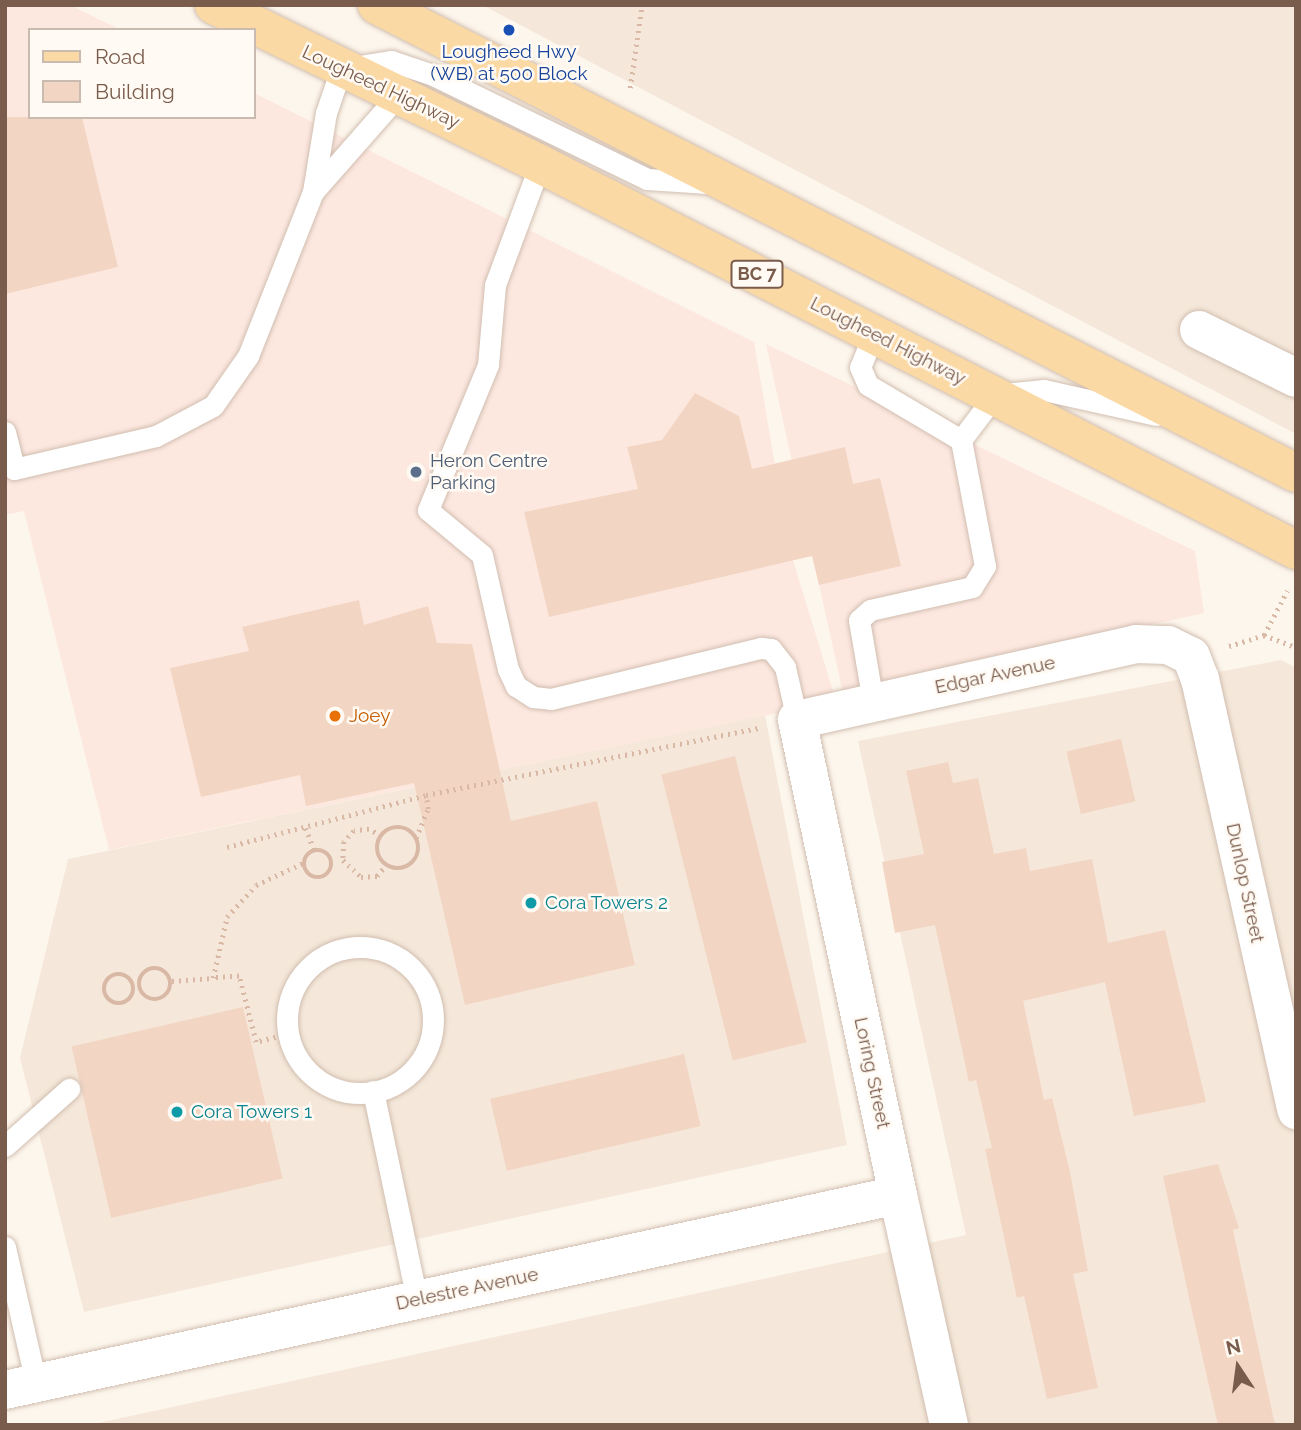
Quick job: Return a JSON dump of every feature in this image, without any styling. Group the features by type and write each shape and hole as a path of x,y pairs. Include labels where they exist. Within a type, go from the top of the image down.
{"main road":[{"name":"Lougheed Highway","path":"214,5 341,69 546,150 874,333 1296,550"},
{"path":"377,5 724,185 1296,473"}],"street":[{"path":"1199,330 1296,378"},
{"name":"Edgar Avenue","path":"797,720 1136,644 1168,645 1191,656"},
{"name":"Dunlop Street","path":"1191,656 1296,1110"},
{"name":"Loring Street","path":"797,720 949,1425"},
{"name":"Delestre Avenue","path":"21,1386 898,1195"}],"lane":[{"path":"5,432 9,469 156,436 213,407 248,356 313,192 326,113 341,69 391,61 433,75 546,150 647,179 724,185"},
{"path":"313,192 338,171 399,94"},
{"path":"546,150 495,285 488,365 428,510 482,555 508,669 516,686 533,696 551,699 761,648 771,649 785,667 797,720"},
{"path":"874,333 860,367 868,385 961,440"},
{"path":"873,702 859,620 870,610 972,587 985,566 961,440 995,395 1044,390 1075,401 1188,420"},
{"path":"367,947 409,965 431,1005 426,1051 414,1069 373,1091 348,1092 324,1084 304,1068 289,1034 290,997 302,975 320,958 367,947"},
{"path":"10,1141 69,1089"},
{"path":"373,1091 417,1299"},
{"path":"5,1247 21,1386"}],"path":[{"path":"619,129 642,5"},
{"path":"1264,635 1287,591"},
{"path":"1191,656 1264,635 1296,647"},
{"path":"226,847 426,795 797,720"},
{"path":"416,838 399,827 381,836 377,849 386,865 399,869 412,863 418,852 416,838 428,809 426,795"},
{"path":"306,827 314,850 332,859 342,856"},
{"path":"381,836 369,829 354,831 344,842 342,856 349,871 361,877 377,876 386,865"},
{"path":"213,978 227,917 256,885 303,863 314,850"},
{"path":"303,863 306,872 320,878 331,870 332,859"},
{"path":"136,985 120,975 111,977 104,988 111,1001 120,1003 129,1000 136,985 150,968 165,970 172,981 168,994 158,1000 143,995 136,985"},
{"path":"172,981 239,976 256,1042 289,1034"}],"shaded area":[{"path":"5,5 70,5 117,28 28,28 28,119 256,119 256,94 754,342 789,547 836,701 109,850 24,511 5,515"},
{"path":"482,5 1296,5 1296,434 486,7"},
{"path":"766,344 1195,551 1204,613 843,693"},
{"path":"1281,660 1296,668 1296,1425 89,1425 966,1235 858,741"},
{"path":"765,715 847,1145 84,1312 20,1058 68,859"}],"building":[{"path":"5,117 82,119 118,267 5,294"},
{"path":"695,393 739,416 752,469 845,447 853,484 880,478 901,566 819,585 812,556 549,617 524,512 638,489 627,447 662,440"},
{"path":"359,600 364,625 428,606 437,643 472,644 511,821 597,801 635,965 465,1005 414,783 306,806 300,775 201,797 170,668 249,651 242,627"},
{"path":"1121,739 1135,801 1081,814 1066,752"},
{"path":"735,756 806,1042 733,1061 661,774"},
{"path":"948,762 953,783 978,778 994,854 1026,848 1030,871 1092,859 1108,943 1165,930 1206,1102 1134,1116 1105,982 1023,1001 1044,1100 1052,1098 1070,1172 1088,1271 1073,1274 1098,1388 1047,1399 1024,1296 1017,1298 985,1149 992,1148 976,1080 969,1082 935,925 895,933 882,862 924,854 906,771"},
{"name":"Cora Towers 1","path":"243,1007 283,1178 111,1218 72,1047"},
{"path":"684,1054 701,1126 507,1171 490,1099"},
{"path":"1218,1164 1239,1228 1233,1230 1275,1425 1218,1425 1189,1298 1163,1176"}],"place":[{"name":"Lougheed Hwy (WB) at 500 Block","path":"509,30"},
{"name":"Heron Centre Parking","path":"416,472"},
{"name":"Joey","path":"335,716"},
{"name":"Cora Towers 2","path":"531,903"},
{"name":"Cora Towers 1","path":"177,1112"}]}
